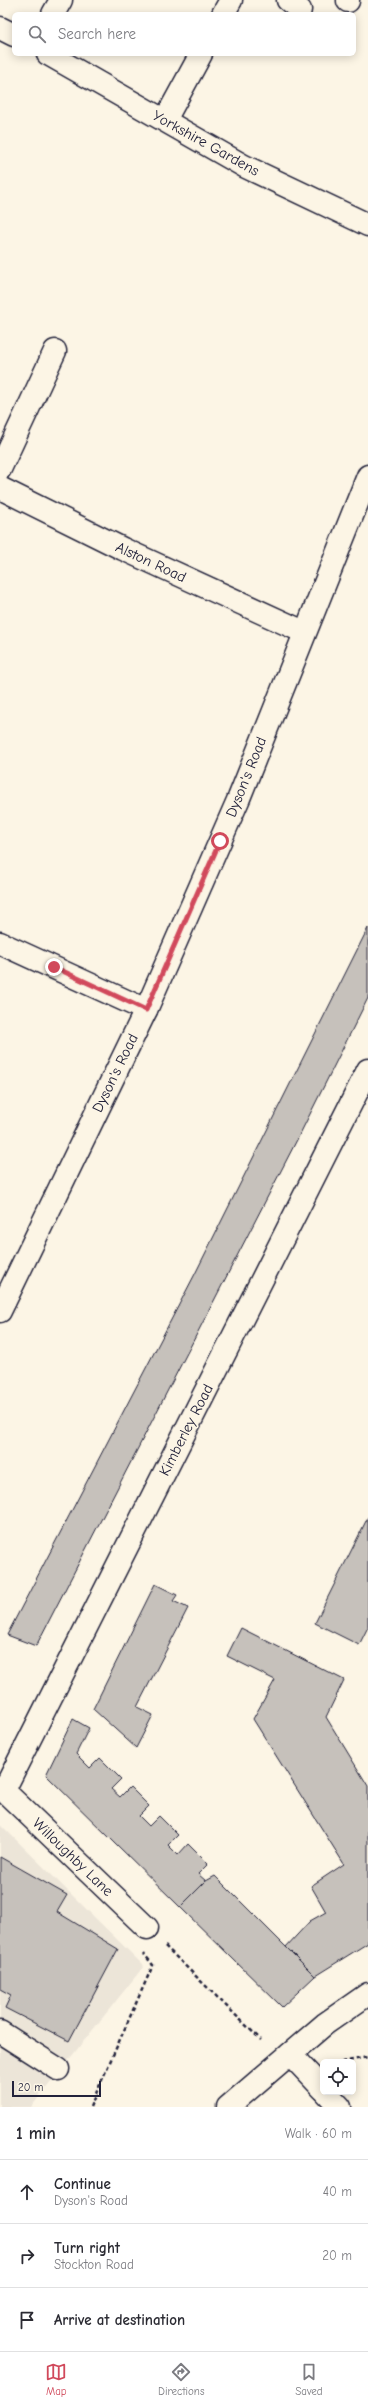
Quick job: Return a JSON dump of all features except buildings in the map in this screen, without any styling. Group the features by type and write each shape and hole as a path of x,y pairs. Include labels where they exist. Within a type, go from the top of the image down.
{"street":[{"path":"54,12 61,0"},
{"path":"224,12 231,0"},
{"path":"0,28 12,35"},
{"name":"Yorkshire Gardens","path":"52,56 244,166 368,224"},
{"path":"165,120 200,56"},
{"path":"1,485 55,351"},
{"name":"Dyson's Road","path":"0,1311 146,1010 239,798 304,632 368,476"},
{"name":"Alston Road","path":"1,485 123,549 304,632"},
{"path":"0,942 146,1010"},
{"name":"Kimberley Road","path":"2,1789 368,1070"},
{"name":"Willoughby Lane","path":"2,1789 147,1928"},
{"path":"228,2107 325,2024 368,1994"},
{"path":"0,2032 58,2069"},
{"path":"290,2054 320,2086"},
{"path":"329,2095 340,2107"}],"path":[{"path":"90,2107 153,1965 131,1940 147,1928 261,2040"},
{"path":"356,2059 368,2057"}],"shaded area":[{"path":"0,1824 144,1966 31,2107 0,2107"}],"route":[{"path":"54,967 146,1010 220,841"}]}
